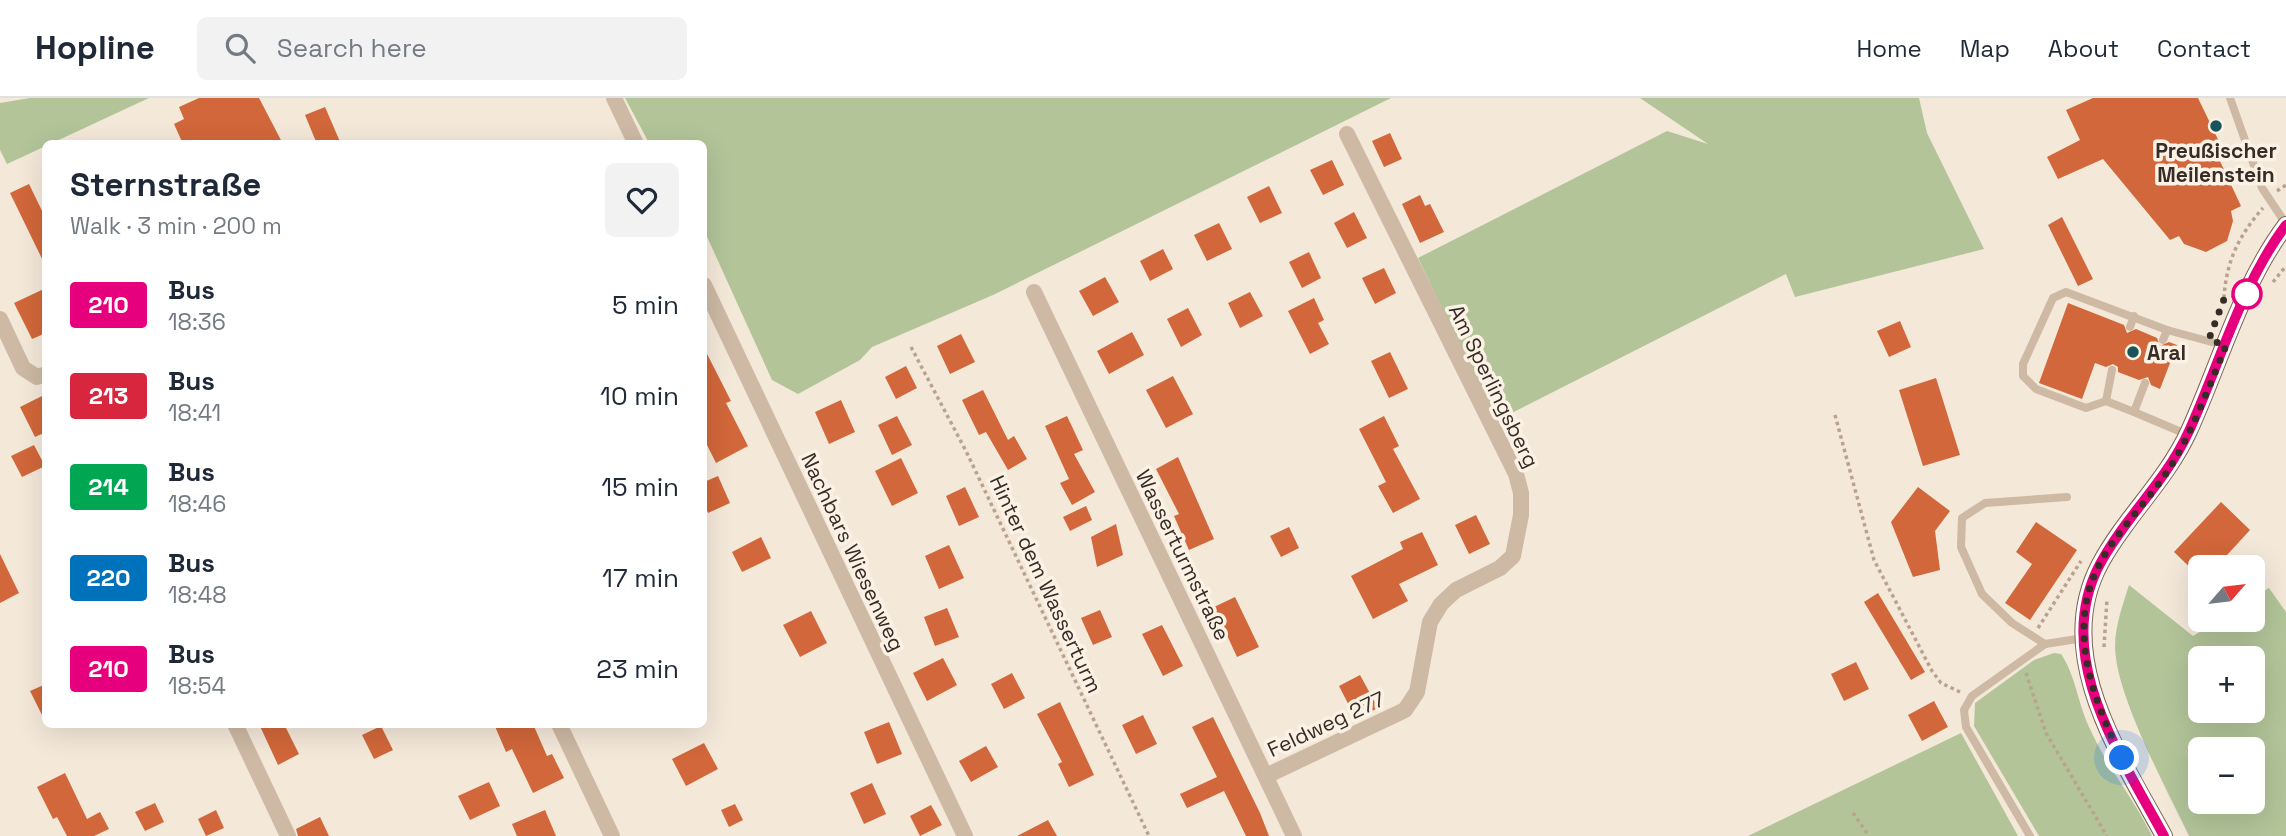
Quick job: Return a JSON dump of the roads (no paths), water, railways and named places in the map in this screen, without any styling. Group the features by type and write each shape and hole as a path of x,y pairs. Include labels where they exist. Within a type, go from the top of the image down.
{"main road":[{"path":"2164,836 2105,725 2092,690 2084,638 2085,607 2100,564 2168,471 2188,434 2261,264 2286,224"}],"street":[{"path":"614,98 634,140"},
{"name":"Am Sperlingsberg","path":"1347,134 1516,474 1521,493 1521,515 1513,556 1500,568 1456,590 1441,604 1430,622 1417,692 1405,710"},
{"name":"Nachbars Wiesenweg","path":"707,291 965,836"},
{"name":"Wasserturmstraße","path":"1034,292 1294,836"},
{"path":"0,319 23,368 37,377 42,375"},
{"name":"Feldweg 277","path":"1266,776 1405,710"},
{"path":"237,728 288,836"},
{"path":"561,728 612,836"}],"lane":[{"path":"2230,98 2269,201 2286,224"},
{"path":"2188,434 2106,401 2086,408 2036,389 2023,376 2022,364 2053,298 2059,293 2074,293 2167,330 2226,346"},
{"path":"2130,327 2134,316"},
{"path":"2163,340 2167,330"},
{"path":"2106,401 2112,370"},
{"path":"2134,412 2145,383"},
{"path":"2045,644 2012,624 1982,594 1961,547 1962,519 1985,503 2067,497"},
{"path":"2030,836 1966,727 1964,710 1972,696 2045,644 2084,638"}],"place":[{"name":"Preußischer Meilenstein","path":"2216,126"},
{"name":"Aral","path":"2133,352"}]}
